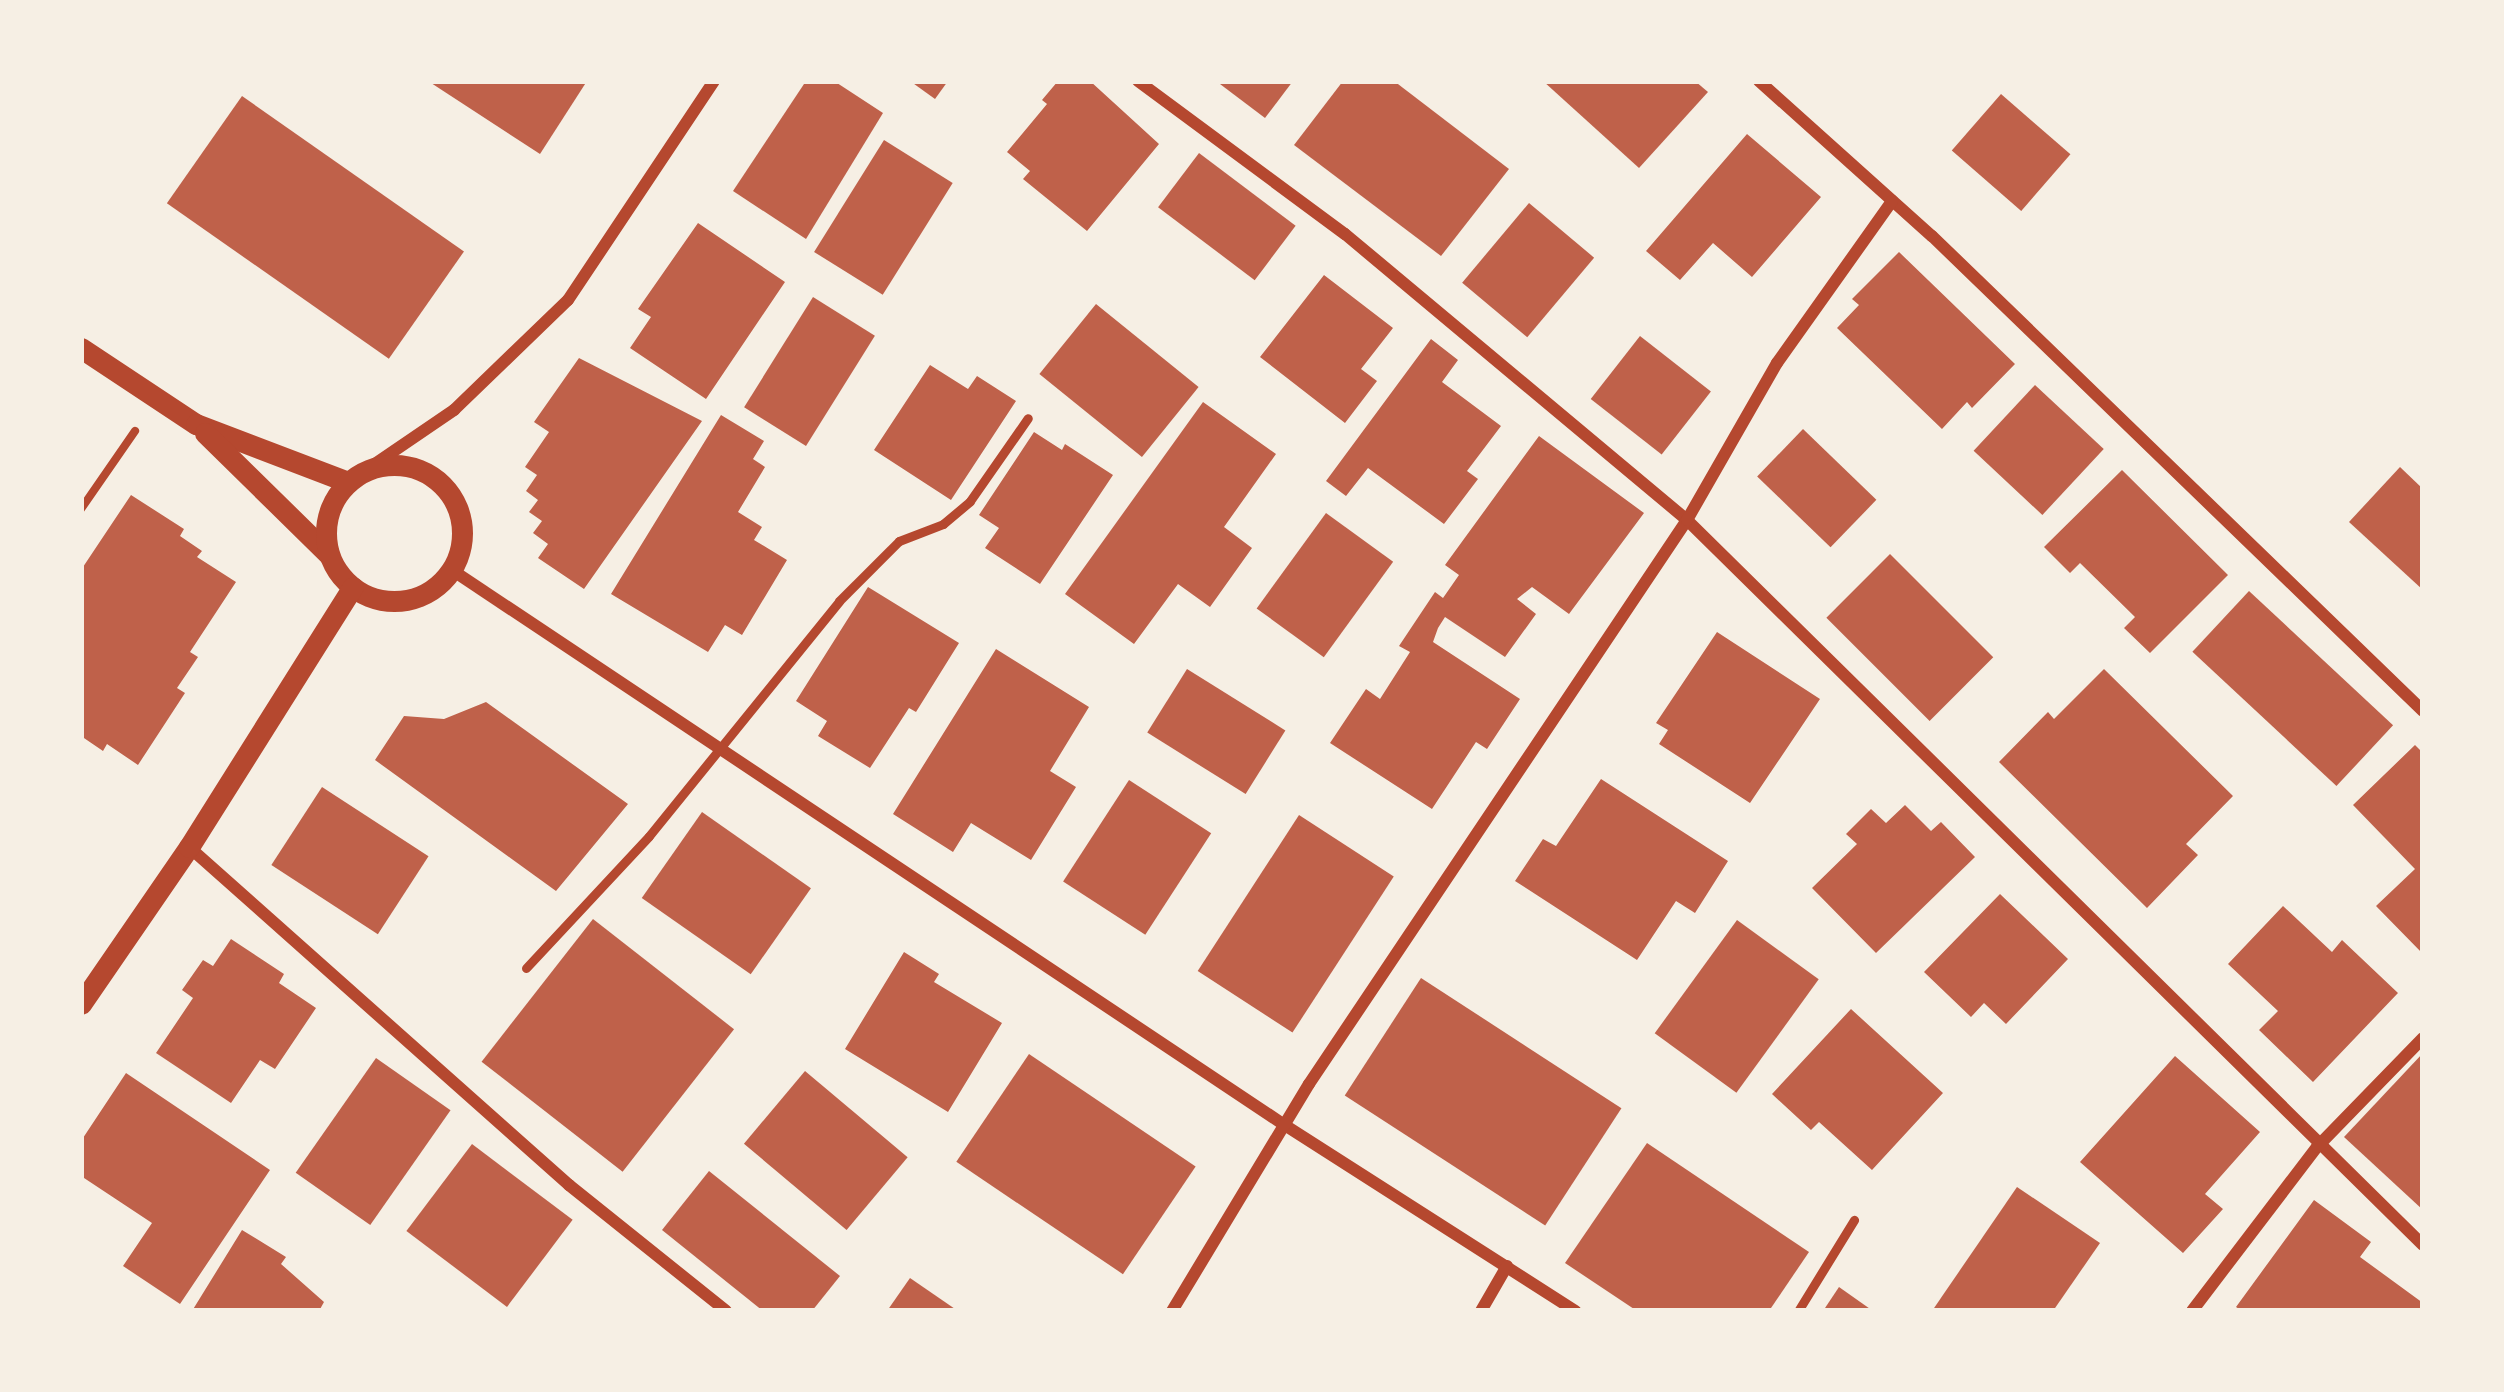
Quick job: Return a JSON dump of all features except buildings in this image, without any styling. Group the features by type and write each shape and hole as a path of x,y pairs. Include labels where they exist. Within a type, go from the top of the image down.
{"street":[{"path":"329,555 328,515 357,476 465,401 568,300 714,81"},
{"path":"1138,81 1345,233 1687,520 2317,1147 2423,1245"},
{"path":"1759,81 1892,201 2423,711"},
{"path":"1172,1311 1283,1124 1687,520 1777,363 1892,201"},
{"path":"81,348 196,424 329,555 353,587 394,601 417,597 452,570 463,528 447,488 410,466 357,476 196,424"},
{"path":"452,570 1283,1124 1575,1311"},
{"path":"81,1004 188,847 353,587"},
{"path":"188,847 569,1185 726,1311"},
{"path":"2192,1311 2317,1147 2423,1037"},
{"path":"1481,1311 1507,1267"}],"lane":[{"path":"526,968 649,836 839,601 899,541 943,524 970,501 1028,418"},
{"path":"1798,1311 1854,1220"}],"path":[{"path":"81,509 135,431"}]}
